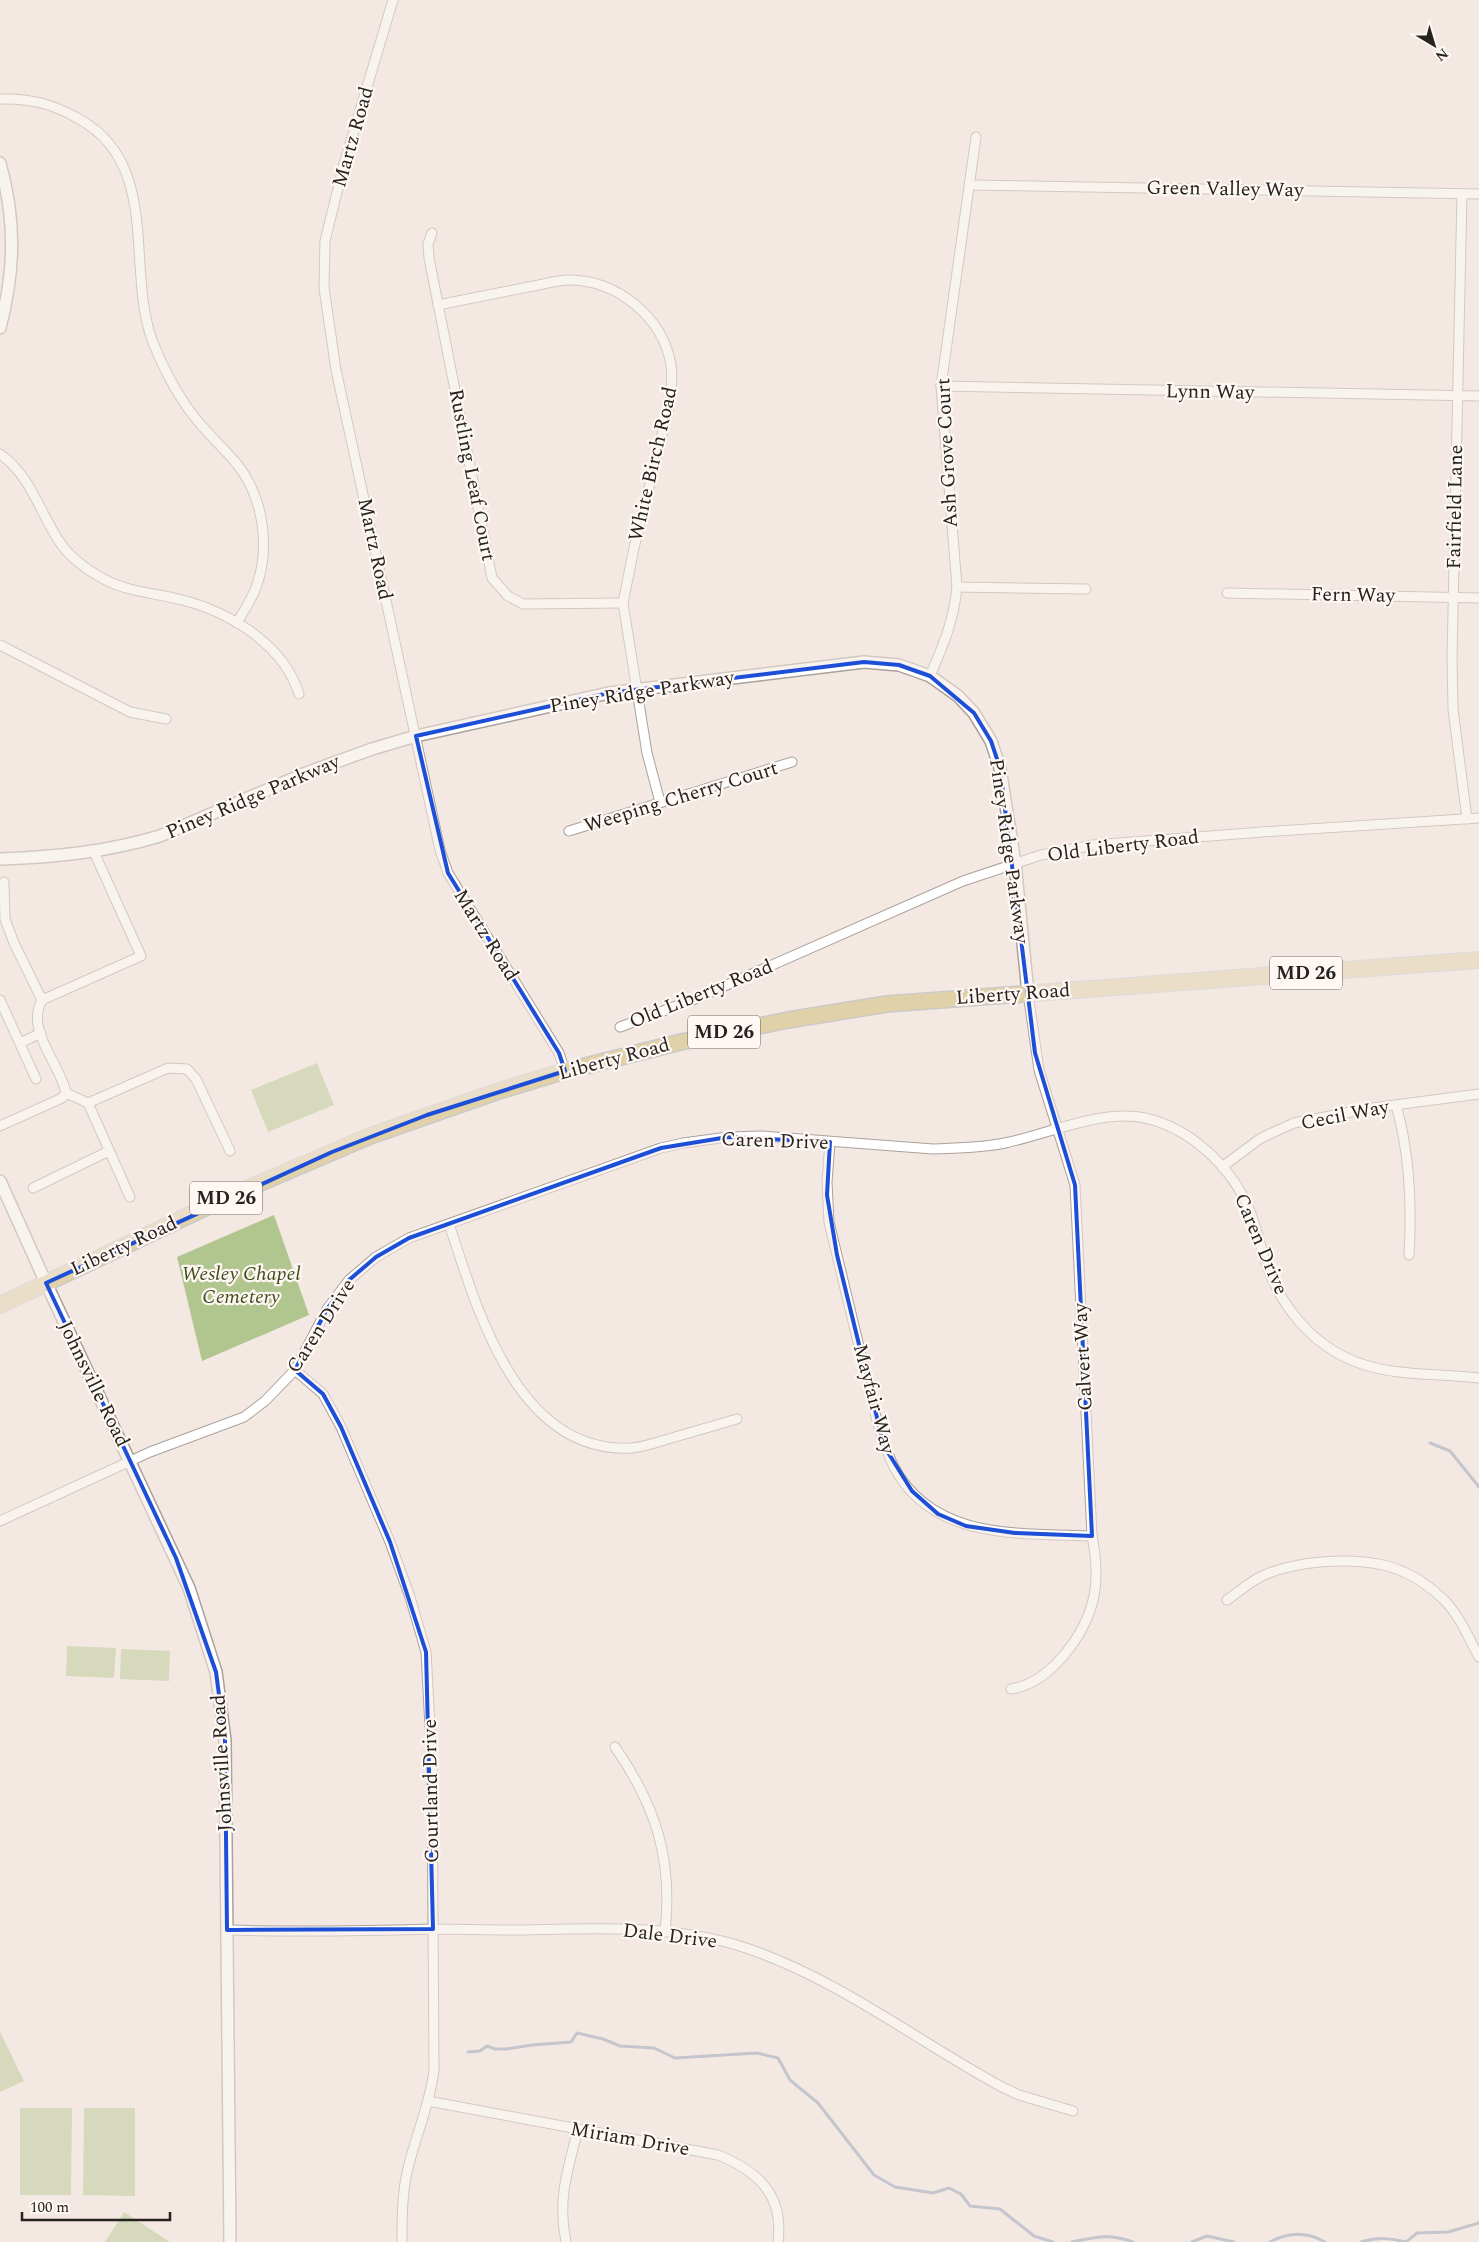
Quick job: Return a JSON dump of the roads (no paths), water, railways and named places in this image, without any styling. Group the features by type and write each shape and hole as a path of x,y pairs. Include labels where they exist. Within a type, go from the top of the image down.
{"main road":[{"name":"Liberty Road","path":"0,1305 230,1196 332,1152 427,1115 565,1071 681,1042 823,1014 887,1004 1028,992 1479,960"}],"street":[{"name":"Martz Road","path":"393,0 330,219 325,250 324,288 336,370 440,850 448,873 559,1053 565,1071"},
{"path":"0,99 16,98 50,104 85,122 103,136 117,154 127,175 135,205 141,286 152,340 166,373 187,408 238,466 252,488 260,511 263,535 261,573 255,591 237,623"},
{"name":"Ash Grove Court","path":"930,676 948,634 955,608 956,587 941,386 976,137"},
{"path":"0,163 10,205 13,254 8,296 0,328"},
{"name":"Green Valley Way","path":"970,185 1479,194"},
{"name":"Fairfield Lane","path":"1462,194 1453,709 1467,819"},
{"name":"Rustling Leaf Court","path":"432,233 428,244 429,258 492,578 508,596 523,604 623,603"},
{"name":"White Birch Road","path":"438,305 568,280 597,282 623,295 643,309 664,343 671,364 670,403 634,548 623,603 647,753 660,802"},
{"name":"Lynn Way","path":"941,386 1479,396"},
{"path":"0,454 26,480 52,529 67,552 93,573 118,586 184,600 237,623 276,654 294,678 299,694"},
{"path":"956,587 1086,589"},
{"name":"Fern Way","path":"1227,593 1479,598"},
{"path":"0,646 130,712 166,719"},
{"name":"Piney Ridge Parkway","path":"0,859 94,852 160,836 306,773 372,749 416,736 609,693 864,662 899,665 930,676 966,704 980,722 991,741 1000,768 1015,863 1028,992"},
{"name":"Weeping Cherry Court","path":"569,831 792,762"},
{"name":"Old Liberty Road","path":"620,1027 658,1015 963,881 1015,863 1058,851 1093,845 1479,818"},
{"path":"42,1000 141,956 94,852"},
{"path":"4,882 3,920 42,1000 37,1015 40,1033 66,1093 88,1103 130,1198"},
{"name":"Calvert Way","path":"1011,1689 1029,1684 1052,1667 1083,1627 1091,1609 1097,1559 1092,1536 1076,1197 1072,1171 1039,1070 1028,992"},
{"path":"0,1000 36,1079"},
{"path":"20,1043 40,1033"},
{"path":"88,1103 168,1068 187,1069 196,1079 230,1151"},
{"path":"0,1126 62,1098 66,1093"},
{"name":"Cecil Way","path":"1222,1167 1261,1138 1294,1123 1396,1105 1479,1094"},
{"path":"1396,1105 1408,1164 1410,1203 1409,1255"},
{"name":"Caren Drive","path":"0,1521 131,1461 244,1417 265,1401 295,1370 314,1331 337,1294 360,1269 409,1238 546,1191 661,1148 713,1138 752,1136 933,1149 1004,1144 1098,1118 1124,1116 1144,1118 1165,1124 1203,1146 1222,1167 1248,1205 1264,1257 1278,1289 1299,1321 1314,1336 1355,1361 1376,1368 1404,1374 1479,1378"},
{"name":"Mayfair Way","path":"830,1142 826,1189 829,1222 876,1417 884,1446 895,1469 926,1505 938,1514 966,1526 1015,1533 1092,1536"},
{"path":"33,1188 109,1150"},
{"name":"Johnsville Road","path":"0,1181 189,1588 216,1672 225,1740 230,2242"},
{"path":"449,1224 474,1297 495,1347 526,1398 552,1424 585,1440 614,1447 632,1448 737,1419"},
{"name":"Courtland Drive","path":"295,1370 323,1394 341,1428 390,1542 410,1597 426,1652 432,1765 435,2054 432,2090 416,2136 404,2189 402,2242"},
{"path":"1227,1600 1262,1576 1285,1568 1310,1563 1357,1562 1383,1565 1403,1572 1424,1583 1444,1599 1460,1621 1479,1657"},
{"path":"615,1747 627,1763 647,1802 661,1840 668,1888 664,1932"},
{"name":"Dale Drive","path":"227,1930 324,1932 594,1928 664,1932 693,1936 746,1948 787,1965 869,2008 1000,2086 1019,2095 1072,2111"},
{"name":"Miriam Drive","path":"428,2101 718,2155 739,2164 757,2177 772,2197 776,2209 778,2242"},
{"path":"566,2242 562,2224 562,2198 578,2129"}],"waterway":[{"path":"1430,1443 1450,1451 1479,1487"},
{"path":"468,2052 480,2051 487,2046 495,2049 507,2049 571,2042 577,2033 603,2039 620,2046 654,2048 675,2058 757,2053 778,2058 790,2080 818,2103 874,2175 895,2187 933,2193 949,2188 961,2194 970,2206 1000,2209 1034,2236 1053,2242"},
{"path":"1361,2242 1373,2239 1406,2242 1417,2233 1448,2232 1479,2223"},
{"path":"1270,2242 1284,2236 1297,2234 1311,2236 1325,2242"},
{"path":"1192,2242 1207,2236 1234,2242"},
{"path":"1072,2242 1096,2237 1117,2238 1133,2242"}],"park label":[{"name":"Wesley Chapel Cemetery","path":"241,1286"}]}
